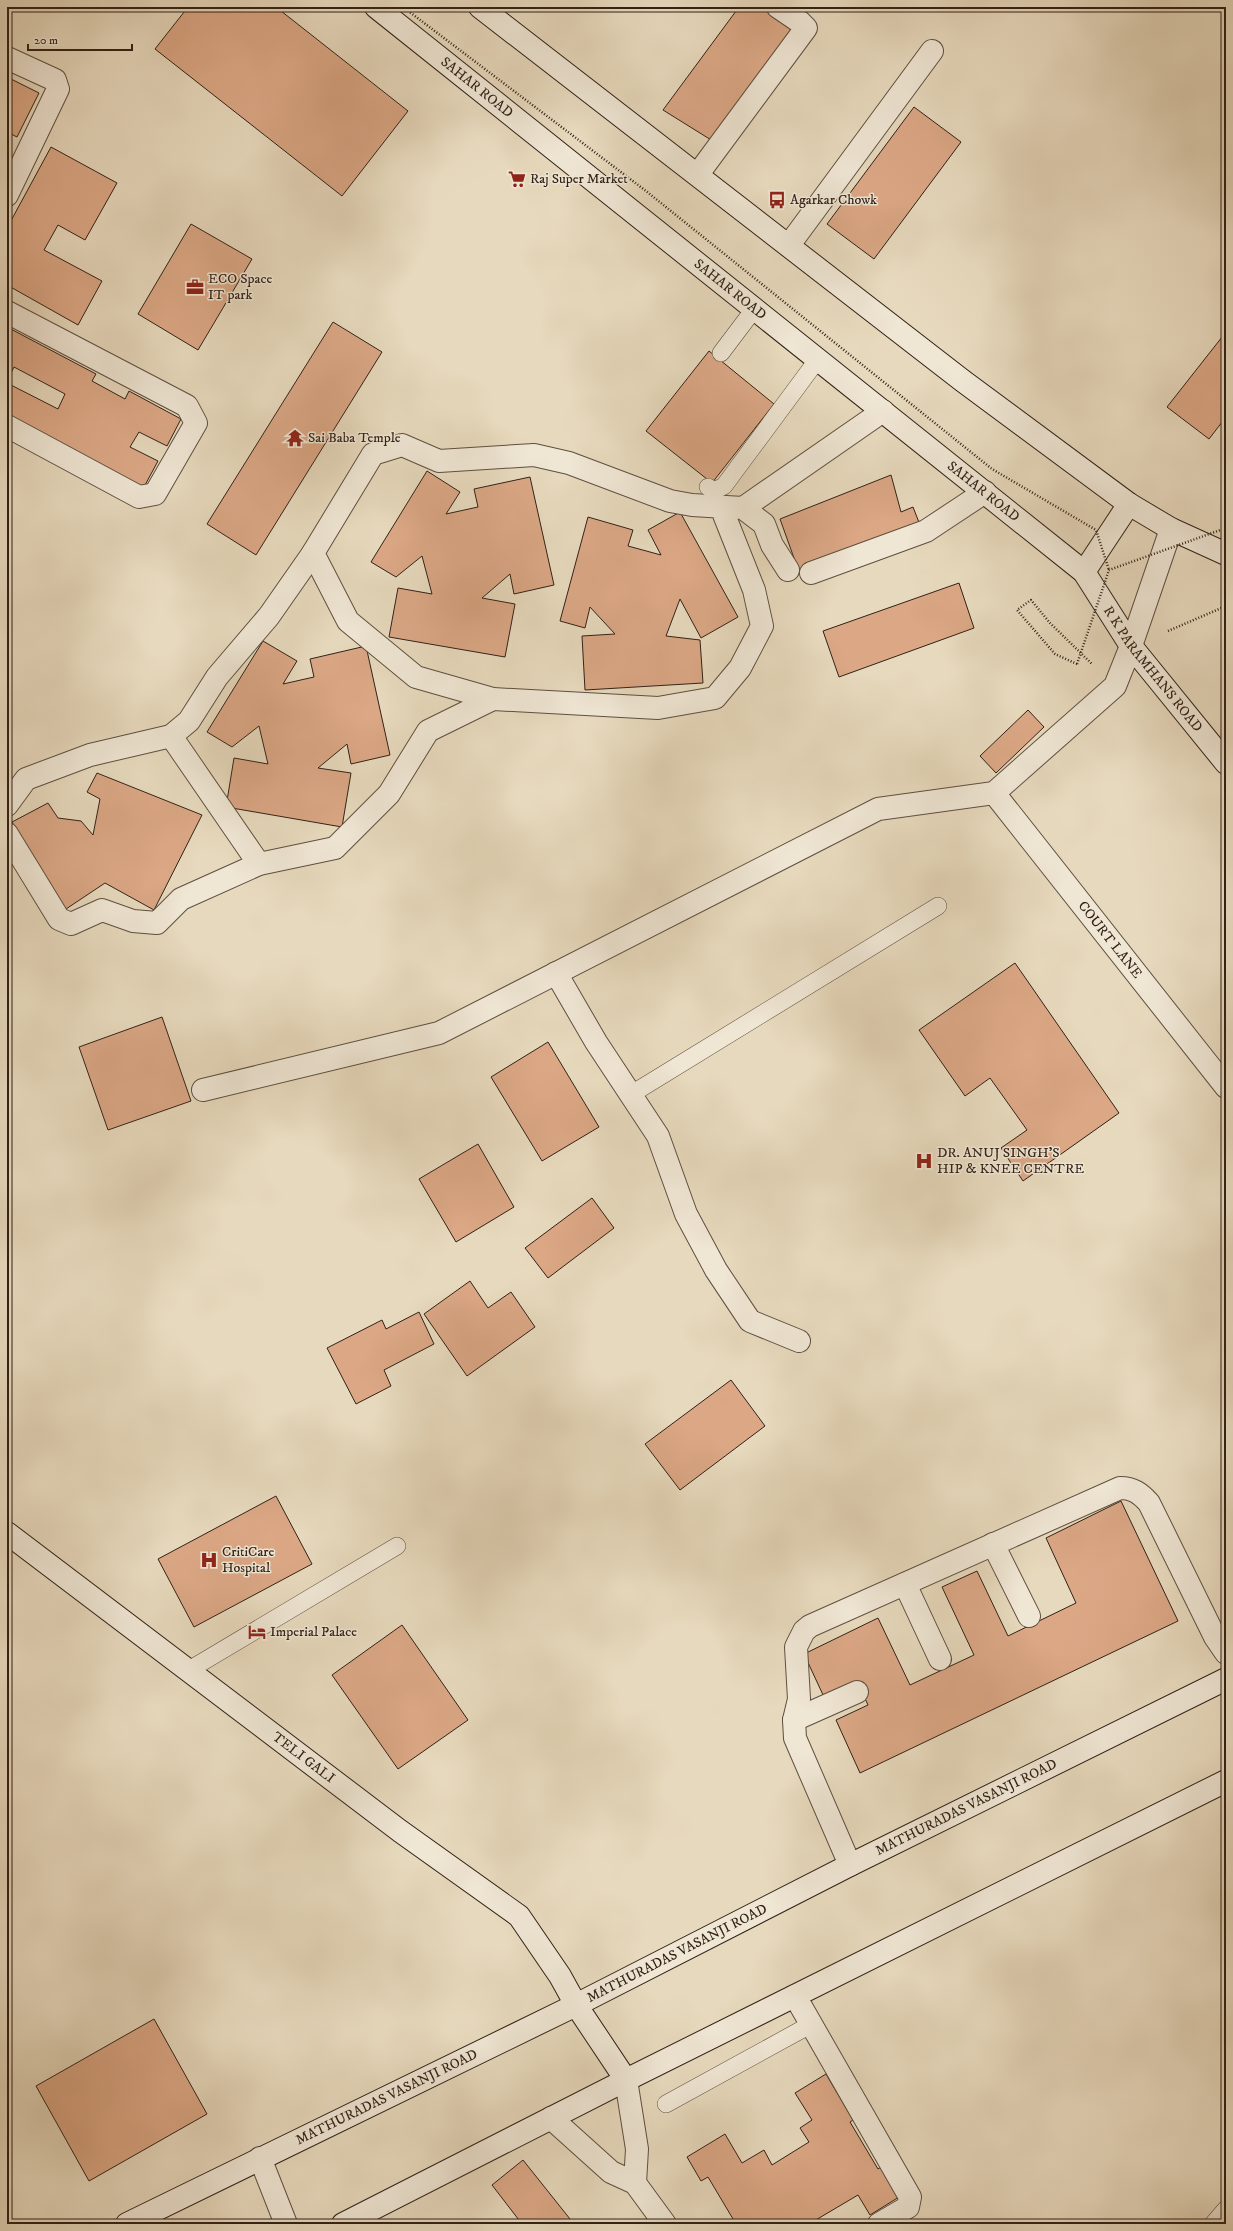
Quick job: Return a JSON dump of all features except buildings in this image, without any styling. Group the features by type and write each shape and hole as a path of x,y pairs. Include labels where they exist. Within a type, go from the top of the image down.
{"street":[{"name":"SAHAR ROAD","path":"376,7 1084,572"},
{"path":"480,7 698,174 962,381 1128,504 1171,529 1226,554"},
{"path":"698,174 806,28 778,7"},
{"path":"789,245 932,50"},
{"path":"7,58 50,78 58,85 58,89 7,195"},
{"path":"7,312 187,406 196,423 154,494 139,497 7,426"},
{"path":"743,508 883,411"},
{"path":"7,805 26,779 90,756 171,736 189,720 217,677 269,616 313,553 373,454 402,445 439,461 534,455 569,463 670,501 692,505 743,508 764,524 772,545 788,570"},
{"path":"811,573 926,531 985,492"},
{"path":"1084,572 1128,504"},
{"path":"313,553 348,621 416,677 493,699 658,708 715,698 740,668 762,626 754,590 721,507"},
{"path":"203,1090 439,1033 878,809 994,793 1115,686 1131,646 1171,529"},
{"name":"R K PARAMHANS ROAD","path":"1084,572 1131,646 1226,764"},
{"path":"7,834 59,919 71,924 102,910 133,921 157,922 181,899 258,864 335,848 389,794 428,731 493,699"},
{"path":"171,736 258,864"},
{"name":"COURT LANE","path":"994,793 1226,1086"},
{"path":"556,973 630,1095 658,1136 686,1214 716,1270 733,1296 750,1321 799,1341"},
{"path":"850,1865 795,1738 794,1720 799,1699 796,1648 804,1632 810,1626 1120,1488 1129,1488 1136,1491 1149,1503 1215,1637 1226,1653"},
{"name":"TELI GALI","path":"7,1533 400,1831 519,1916 560,1976 576,2004 626,2080"},
{"path":"993,1544 1029,1616"},
{"path":"905,1584 940,1660"},
{"name":"MATHURADAS VASANJI ROAD","path":"127,2224 576,2004 850,1865 1226,1680"},
{"path":"794,1720 857,1692"},
{"path":"343,2224 626,2080 1226,1781"},
{"path":"795,1996 910,2197 908,2207 878,2224"},
{"path":"626,2080 637,2149 635,2183"},
{"path":"551,2118 611,2172 635,2183 665,2224"},
{"path":"260,2158 286,2224"}],"lane":[{"path":"721,353 755,308"},
{"path":"708,487 714,491 724,486 818,359"},
{"path":"630,1095 938,906"},
{"path":"189,1670 397,1546"},
{"path":"666,2104 810,2024"},
{"path":"1213,2224 1226,2209"}],"path":[{"path":"402,7 646,192 992,469 1096,530 1109,570 1077,664 1055,654 1017,610 1031,600 1050,623 1115,686"},
{"path":"1109,570 1226,528"},
{"path":"1188,622 1225,607"}],"place":[{"name":"Raj Super Market","path":"517,179"},
{"name":"Agarkar Chowk","path":"777,200"},
{"name":"ECO Space IT park","path":"195,287"},
{"name":"Sai Baba Temple","path":"295,438"},
{"name":"DR. ANUJ SINGH'S HIP & KNEE CENTRE","path":"924,1161"},
{"name":"CritiCare Hospital","path":"209,1560"},
{"name":"Imperial Palace","path":"257,1632"}]}
